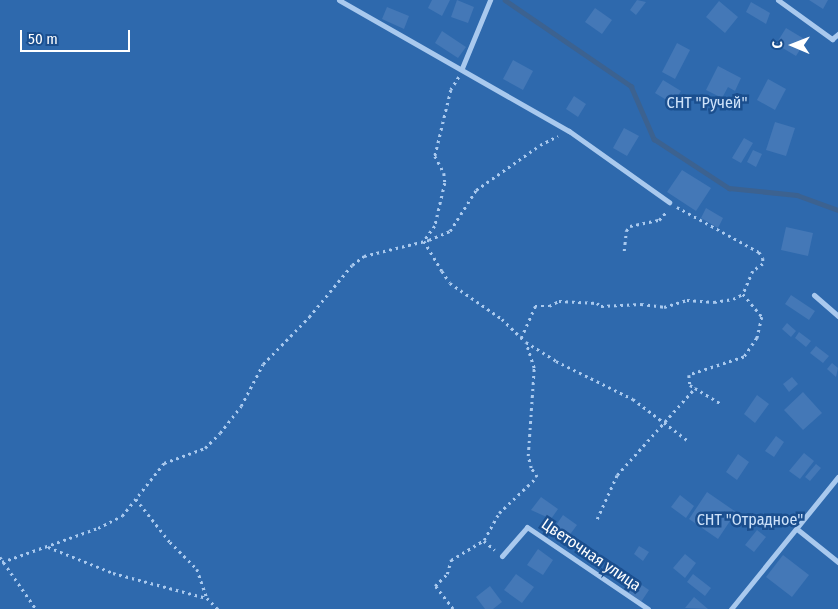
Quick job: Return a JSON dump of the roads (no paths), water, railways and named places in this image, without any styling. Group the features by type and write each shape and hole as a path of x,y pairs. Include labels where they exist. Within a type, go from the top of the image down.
{"street":[{"path":"339,0 462,68 569,131 669,202"},
{"path":"462,68 490,0"},
{"path":"778,0 832,39 838,34"},
{"path":"814,295 838,316"},
{"path":"731,609 838,477"},
{"name":"Цветочная улица","path":"502,556 527,527 648,609"},
{"path":"796,529 838,562"}],"waterway":[{"path":"505,0 631,86 654,139 729,188 797,195 838,210"}],"park label":[{"name":"СНТ \"Ручей\"","path":"707,103"},
{"name":"СНТ \"Отрадное\"","path":"750,520"}]}
